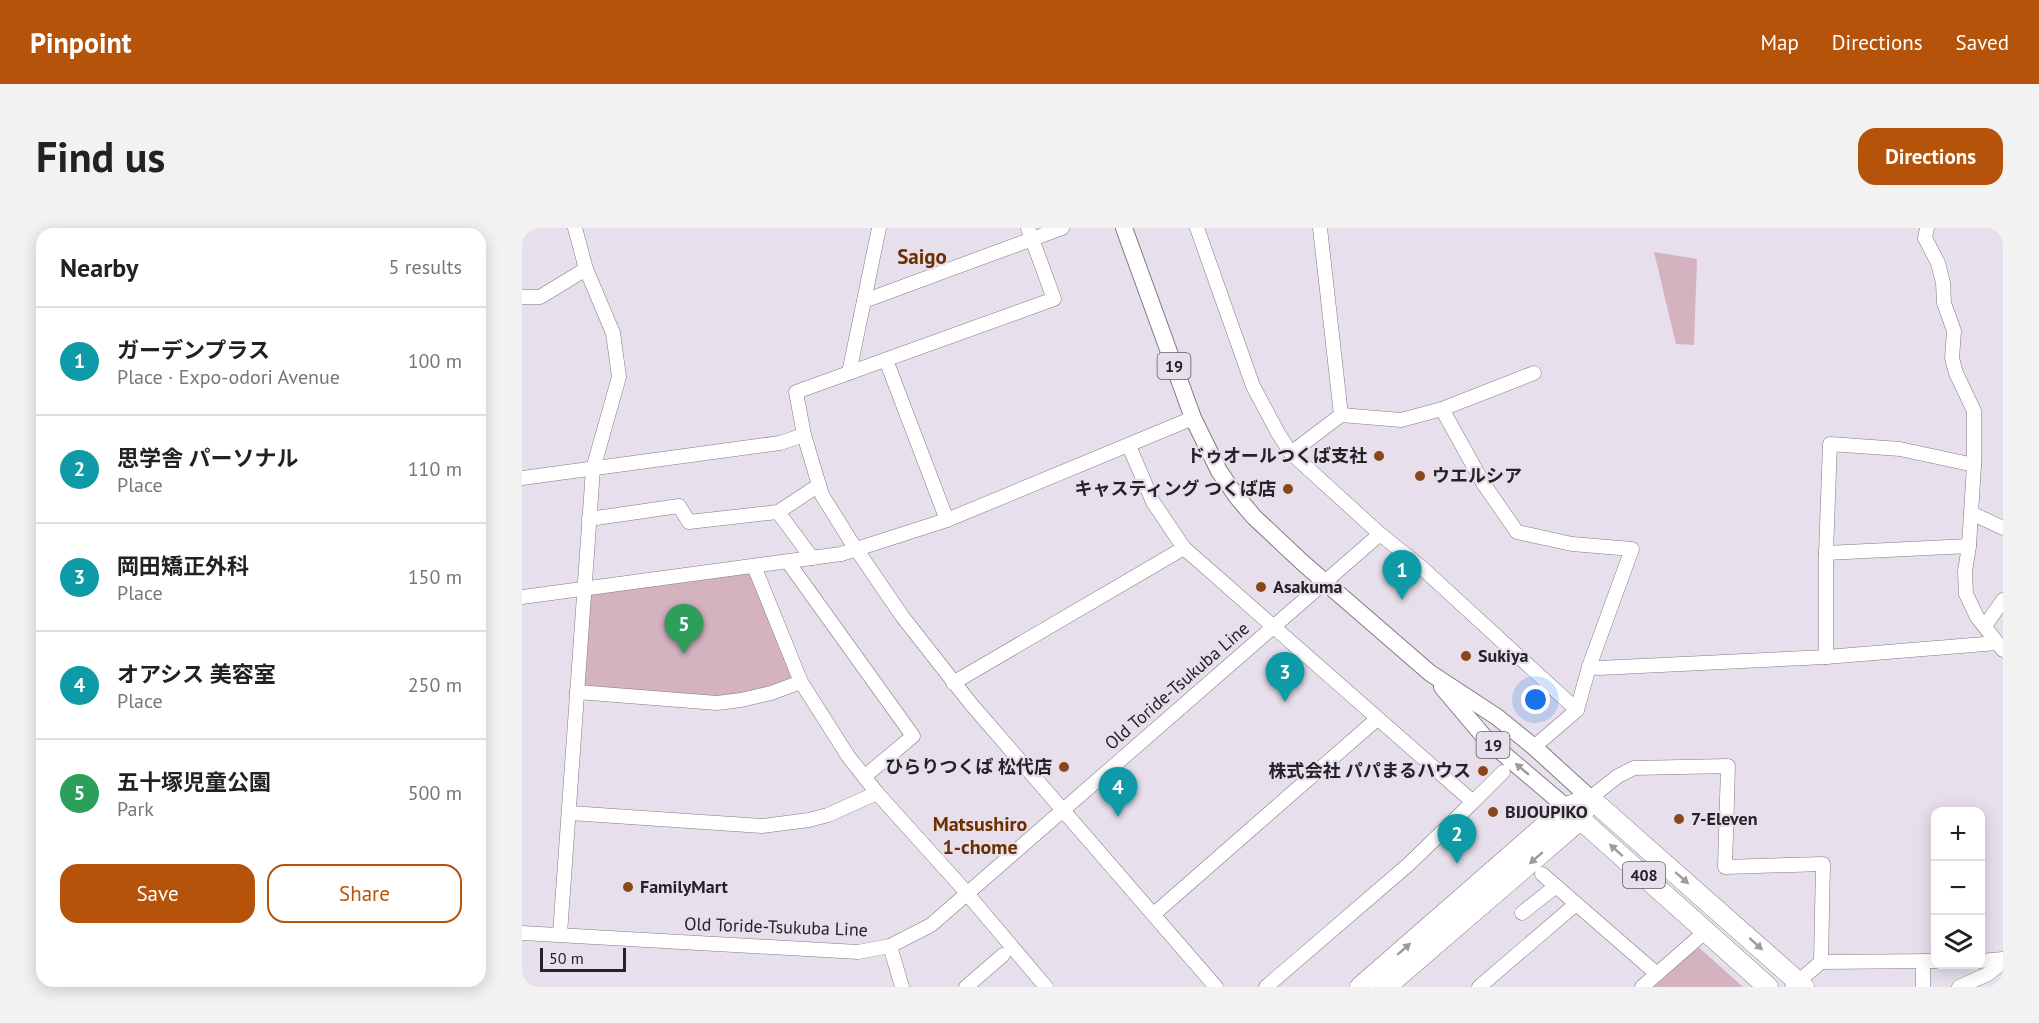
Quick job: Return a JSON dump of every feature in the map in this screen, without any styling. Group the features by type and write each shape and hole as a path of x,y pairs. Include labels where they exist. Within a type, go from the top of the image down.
{"highway":[{"path":"1386,987 1590,798"},
{"name":"408","path":"1590,798 1798,985"},
{"path":"1360,987 1573,814"},
{"name":"408","path":"1573,814 1768,987"}],"main road":[{"name":"19","path":"1124,228 1193,418 1219,471 1237,497 1254,517 1430,673 1486,739 1573,814"},
{"name":"19","path":"1430,673 1497,717 1590,798"}],"street":[{"path":"560,934 592,469 619,376 613,333 586,269 575,228"},
{"path":"849,373 879,228"},
{"path":"864,301 1030,233 1062,228"},
{"path":"1197,228 1253,386 1278,434 1291,453 1380,534 1421,567 1577,710"},
{"path":"1320,228 1341,415"},
{"path":"1927,228 1925,238 1938,263 1944,303 1953,331 1952,358 1956,373 1974,411 1974,465 1969,546 1965,571 1966,594 1971,606 2000,646"},
{"path":"1030,233 1054,299 796,392 804,435 822,495 902,616 953,683 1215,987"},
{"path":"522,297 540,297 586,269"},
{"path":"886,360 947,520"},
{"path":"1291,453 1341,415 1401,420 1442,409 1534,373"},
{"path":"1442,409 1483,483 1517,532 1572,544 1632,549 1577,710 1534,747"},
{"path":"522,597 788,562 857,550 947,520 1193,418"},
{"path":"522,478 780,443 804,435"},
{"path":"1826,657 1826,553 1830,444 1900,449 1974,465"},
{"path":"1129,446 1153,502 1184,548 1473,802"},
{"path":"589,519 679,506 689,522 778,512 819,485"},
{"path":"778,512 812,558"},
{"path":"1971,513 2003,528"},
{"name":"Old Toride-Tsukuba Line","path":"522,933 858,952 890,946 931,925 1380,534"},
{"path":"1826,553 1969,546"},
{"path":"953,683 1184,548"},
{"path":"788,562 913,736 864,777"},
{"path":"754,566 801,682 825,722 864,777 1046,987"},
{"path":"1985,626 2003,600"},
{"path":"1590,667 1826,657 2000,646"},
{"path":"577,692 717,703 771,693 801,682"},
{"path":"1154,914 1377,719"},
{"path":"1590,798 1617,776 1634,768 1728,766 1725,867 1823,864 1821,962 1798,985"},
{"path":"1266,987 1409,864 1503,772"},
{"path":"570,813 762,826 818,818 878,793"},
{"path":"1542,873 1657,974"},
{"path":"1522,913 1556,886"},
{"path":"1479,987 1575,904"},
{"path":"1642,987 1706,931"},
{"path":"890,946 902,987"},
{"path":"966,987 1003,955"},
{"path":"1821,962 1929,961 1923,987"},
{"path":"1985,961 2003,961"},
{"path":"1959,987 1988,974 2003,961"}],"shaded area":[{"path":"1654,252 1697,259 1694,345 1676,344"},
{"path":"754,566 801,682 741,700 577,692 584,588"},
{"path":"1696,945 1743,987 1649,987"}],"place":[{"name":"ドゥオールつくば支社","path":"1379,456"},
{"name":"ウエルシア","path":"1420,476"},
{"name":"キャスティング つくば店","path":"1288,489"},
{"name":"Asakuma","path":"1261,587"},
{"name":"ガーデンプラス","path":"1402,600"},
{"name":"五十塚児童公園","path":"684,654"},
{"name":"Sukiya","path":"1466,656"},
{"name":"岡田矯正外科","path":"1285,702"},
{"name":"ひらりつくば 松代店","path":"1064,767"},
{"name":"株式会社 パパまるハウス","path":"1483,771"},
{"name":"BIJOUPIKO","path":"1493,812"},
{"name":"オアシス 美容室","path":"1118,817"},
{"name":"7-Eleven","path":"1679,819"},
{"name":"思学舎 パーソナル","path":"1457,864"},
{"name":"FamilyMart","path":"628,887"}],"district":[{"name":"Saigo","path":"922,257"},
{"name":"Matsushiro 1-chome","path":"980,836"}]}
